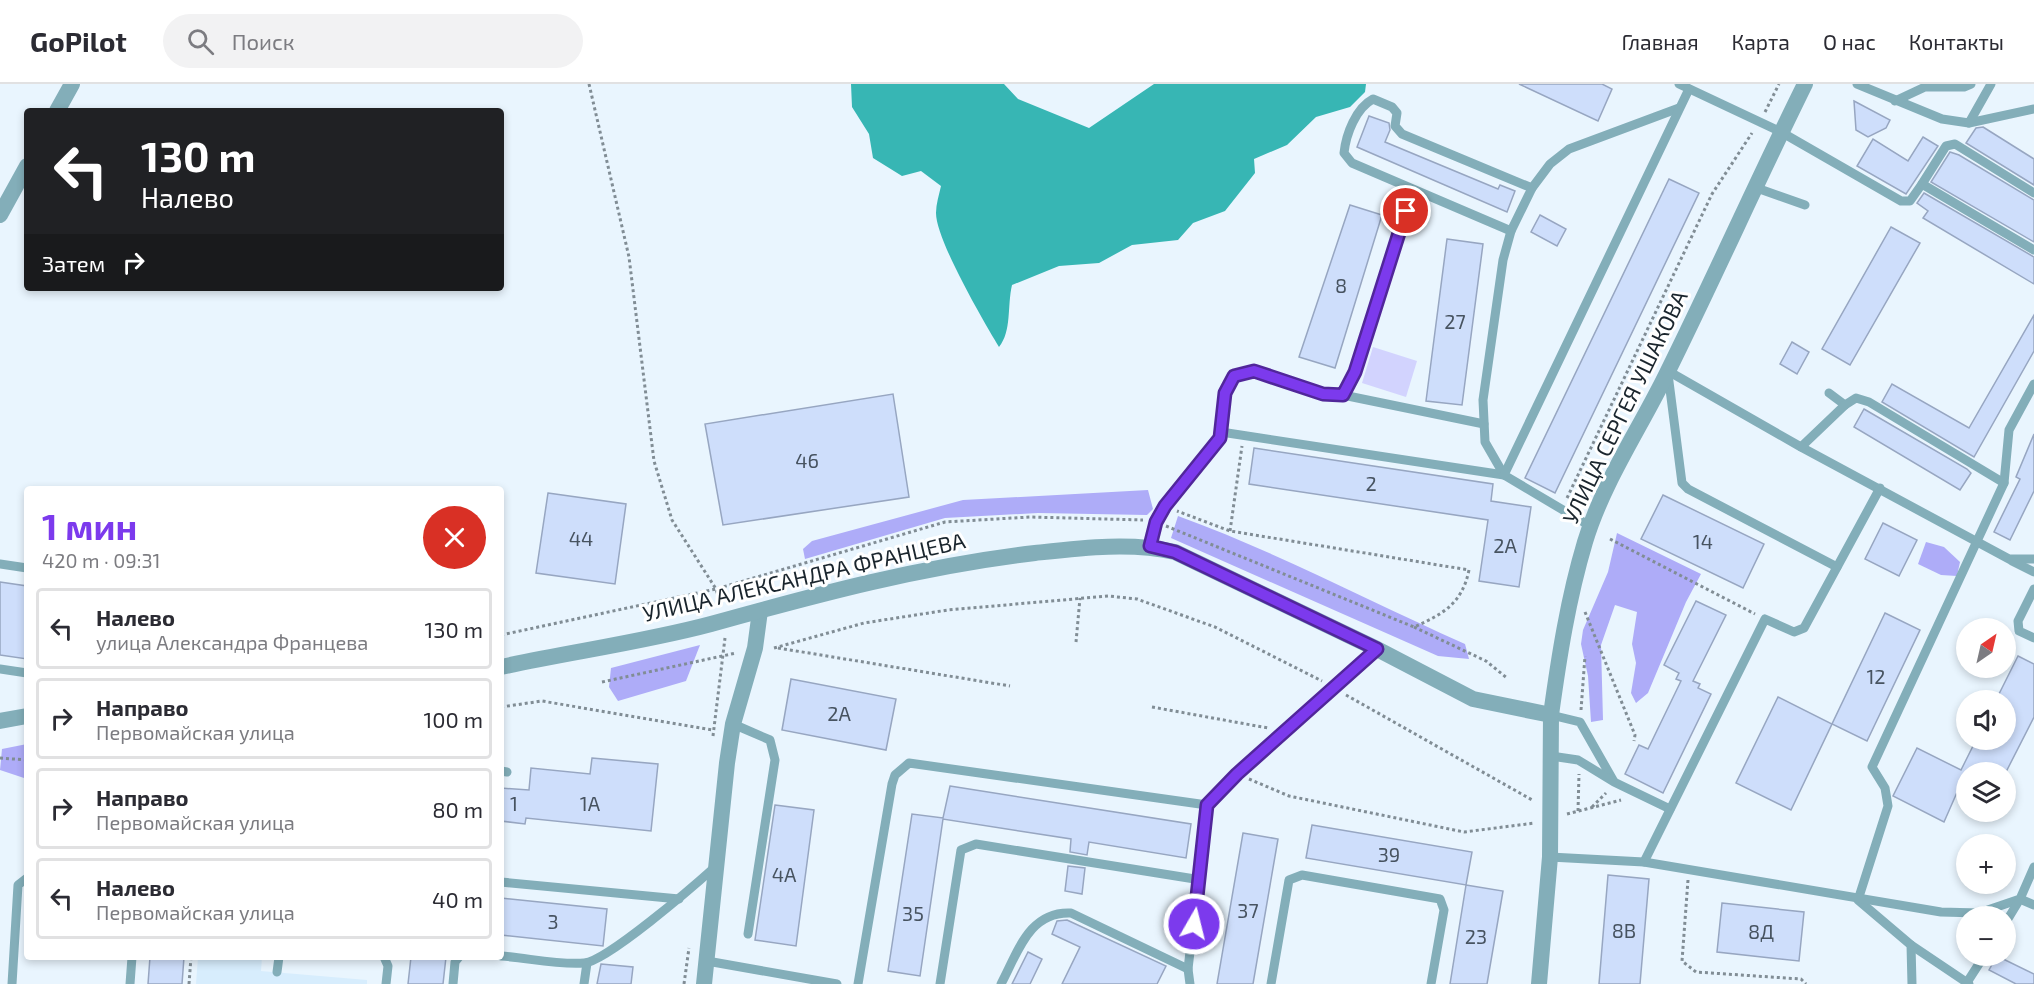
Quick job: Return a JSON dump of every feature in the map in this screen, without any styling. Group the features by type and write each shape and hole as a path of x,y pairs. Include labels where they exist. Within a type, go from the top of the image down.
{"street":[{"path":"59,108 72,84"},
{"name":"УЛИЦА СЕРГЕЯ УШАКОВА","path":"1539,984 1550,857 1551,715 1562,633 1590,526 1668,371 1805,84"},
{"path":"0,215 24,171"},
{"name":"УЛИЦА АЛЕКСАНДРА ФРАНЦЕВА","path":"504,666 760,611 853,585 960,562 1068,549 1150,546 1175,552 1377,649 1473,699 1551,715"},
{"path":"704,984 733,724 755,648 760,611"},
{"path":"0,721 24,717"}],"lane":[{"path":"1679,84 1781,132 1901,201 1910,201 1946,146 1955,144 2034,193"},
{"path":"1857,84 1942,119 1969,123 2034,109"},
{"path":"1895,101 1925,87 1964,87 1971,84"},
{"path":"1969,123 1991,84"},
{"path":"1504,476 1689,88"},
{"path":"1511,231 1352,164 1344,153 1346,139 1364,104 1373,99 1392,107 1397,113 1395,126 1402,134 1532,188"},
{"path":"1504,476 1485,442 1483,400 1503,260 1511,231 1532,188 1550,164 1569,149 1679,108"},
{"path":"1922,184 2034,250"},
{"path":"1754,187 1805,205"},
{"path":"1343,395 1355,372 1406,211"},
{"path":"1150,546 1156,522 1165,506 1220,438 1225,393 1234,376 1254,371 1323,394 1343,395 1484,424"},
{"path":"1668,371 1801,447 2034,572"},
{"path":"1668,371 1682,483 1688,489 1838,567"},
{"path":"1858,900 1888,806 1885,788 1872,767 2004,483 2008,430 2034,384"},
{"path":"1829,393 1845,405"},
{"path":"1801,447 1845,405 1859,396 2004,483"},
{"path":"1221,432 1504,476 1590,526"},
{"path":"1644,862 1765,619 1794,632 1800,631 1838,567 1880,488"},
{"path":"2009,559 2034,559"},
{"path":"0,564 24,568"},
{"path":"2034,589 2018,621 2019,631 2034,638"},
{"path":"1190,984 1188,969 1201,880 1207,805 1237,774 1377,649"},
{"path":"0,669 24,673"},
{"path":"1551,715 1580,722 1613,785"},
{"path":"733,724 770,740 775,760 748,934"},
{"path":"1551,756 1578,760 1613,785 1670,809"},
{"path":"858,984 892,784 895,775 909,763 1207,805"},
{"path":"940,984 961,850 968,846 976,844 1201,880"},
{"path":"1550,857 1644,862 1858,900 1941,912 1979,913 2020,899 2034,905"},
{"path":"504,956 586,963 608,952 679,899 717,866"},
{"path":"2016,906 2034,867"},
{"path":"1271,984 1289,880 1302,875 1440,899 1444,910 1431,984"},
{"path":"12,984 18,885 24,880"},
{"path":"504,882 679,899"},
{"path":"1858,900 1911,945 1967,984 1978,966"},
{"path":"1001,984 1030,928 1040,920 1059,912 1071,913 1188,969"},
{"path":"1911,945 1912,984"},
{"path":"130,984 132,960"},
{"path":"278,972 279,960"},
{"path":"385,960 388,966 386,984"},
{"path":"453,984 457,960"},
{"path":"707,961 837,984"},
{"path":"584,984 586,963"}],"path":[{"path":"504,633 716,589 672,520 654,461 642,346 629,257 589,84"},
{"path":"1562,508 1712,194 1760,122 1779,84"},
{"path":"1230,531 1243,436"},
{"path":"1610,539 1765,619"},
{"path":"774,648 864,623 948,610 1108,596 1137,599 1215,627 1335,688 1551,815"},
{"path":"1076,642 1080,598"},
{"path":"1584,612 1635,735 1635,741"},
{"path":"1414,627 1486,661 1507,678"},
{"path":"755,648 774,648 1010,686"},
{"path":"1581,715 1585,656"},
{"path":"602,682 724,657"},
{"path":"504,706 542,700 713,730"},
{"path":"1152,707 1285,731"},
{"path":"0,758 24,760"},
{"path":"1578,811 1579,769"},
{"path":"1237,774 1289,796 1464,832 1524,826 1551,815 1578,811 1641,795"},
{"path":"1591,808 1613,785"},
{"path":"1689,870 1682,961 1696,972 1802,980 1806,984"},
{"path":"189,984 191,960"}],"shaded area":[{"path":"851,84 1004,84 1018,99 1089,128 1154,84 1366,84 1365,92 1350,107 1316,117 1287,145 1254,159 1255,173 1225,211 1193,223 1178,240 1132,245 1099,263 1059,266 1012,285 1008,326 999,347 962,281 944,242 936,213 941,186 921,171 902,176 873,158 869,134 852,107"},
{"path":"1373,347 1417,361 1406,397 1362,383"},
{"path":"1148,490 1153,509 1147,515 1038,513 945,518 805,559 803,549 812,541 963,500"},
{"path":"1178,516 1287,561 1465,644 1469,659 1438,656 1171,538"},
{"path":"1617,533 1701,574 1686,602 1648,693 1636,703 1631,693 1636,663 1632,644 1637,612 1615,605 1601,645 1603,720 1591,722 1588,676 1581,644 1583,630 1608,572"},
{"path":"1926,542 1944,547 1960,562 1957,576 1941,575 1918,564"},
{"path":"700,645 686,681 618,701 609,687 611,668"},
{"path":"24,745 24,778 0,770 2,749"},
{"path":"198,960 262,960 261,971 367,980 367,984 196,984"}],"building":[{"path":"1519,84 1602,84 1612,89 1598,121"},
{"path":"1854,101 1890,120 1886,128 1868,137 1856,130"},
{"path":"1369,116 1389,123 1390,130 1385,142 1498,189 1500,185 1515,191 1507,212 1357,147"},
{"path":"1983,127 2034,159 2034,185 1966,143 1976,128"},
{"path":"1923,137 1938,146 1906,194 1857,166 1873,139 1908,161"},
{"path":"1950,152 1959,155 2034,200 2034,242 1931,182"},
{"path":"1669,179 1699,193 1555,493 1525,478"},
{"path":"1924,193 2034,257 2034,284 1923,218 1928,211 1917,203"},
{"path":"1350,205 1382,215 1335,368 1299,357"},
{"path":"1540,215 1566,229 1557,246 1531,232"},
{"path":"1891,227 1920,243 1850,365 1822,349"},
{"path":"1447,239 1483,244 1462,405 1426,401"},
{"path":"2034,315 2034,351 1974,457 1882,402 1892,384 1969,428"},
{"path":"1792,342 1809,352 1797,374 1780,364"},
{"path":"893,394 909,497 723,525 705,424"},
{"path":"1864,409 1967,469 1971,473 1960,490 1854,427"},
{"path":"2034,434 2034,491 2010,540 1994,532 2020,479 2016,477"},
{"path":"1254,448 1493,484 1491,501 1531,507 1519,587 1479,581 1488,520 1249,484"},
{"path":"548,493 626,504 615,584 536,573"},
{"path":"1663,495 1764,544 1743,588 1641,539"},
{"path":"1883,523 1917,540 1899,576 1865,559"},
{"path":"0,582 24,586 24,659 0,655"},
{"path":"1696,601 1726,615 1693,681 1700,684 1698,688 1711,694 1663,793 1625,774 1639,745 1648,749 1681,681 1676,679 1679,673 1664,665"},
{"path":"1885,613 1920,630 1867,741 1832,724"},
{"path":"2018,656 2034,664 2034,717 2011,762 1965,762 1971,750 2016,750 2016,690 2001,690 2007,678 2016,678"},
{"path":"791,679 896,699 886,750 782,730"},
{"path":"1778,697 1832,724 1791,810 1736,783"},
{"path":"1917,748 1956,768 1956,795 1944,822 1893,796"},
{"path":"592,758 658,764 651,831 526,818 525,824 504,821 504,788 529,790 531,768 590,774"},
{"path":"950,786 1191,824 1186,858 1089,842 1087,855 1070,852 1071,839 943,819 920,976 888,971 912,814 943,818"},
{"path":"775,805 814,810 796,946 755,940"},
{"path":"1312,825 1472,852 1466,885 1306,858"},
{"path":"1243,833 1278,839 1253,984 1217,984"},
{"path":"1068,866 1085,868 1082,894 1065,891"},
{"path":"1608,875 1649,879 1640,984 1599,984"},
{"path":"1466,885 1503,891 1487,984 1450,984"},
{"path":"504,898 607,909 603,946 504,935"},
{"path":"1722,903 1804,912 1799,961 1717,952"},
{"path":"1067,920 1166,966 1157,984 1062,984 1080,947 1052,934 1057,921"},
{"path":"1028,952 1042,959 1030,984 1012,984"},
{"path":"150,960 184,960 182,984 148,984"},
{"path":"411,960 446,960 443,984 408,984"},
{"path":"601,964 633,967 631,984 597,984"},
{"path":"2016,965 2034,974 2034,984 2016,984 1989,970 1991,966"}],"route":[{"path":"1194,924 1201,880 1207,805 1237,774 1377,649 1175,552 1150,546 1156,522 1182,482 1220,438 1225,393 1234,376 1254,371 1323,394 1343,395 1355,372 1406,211"}]}
